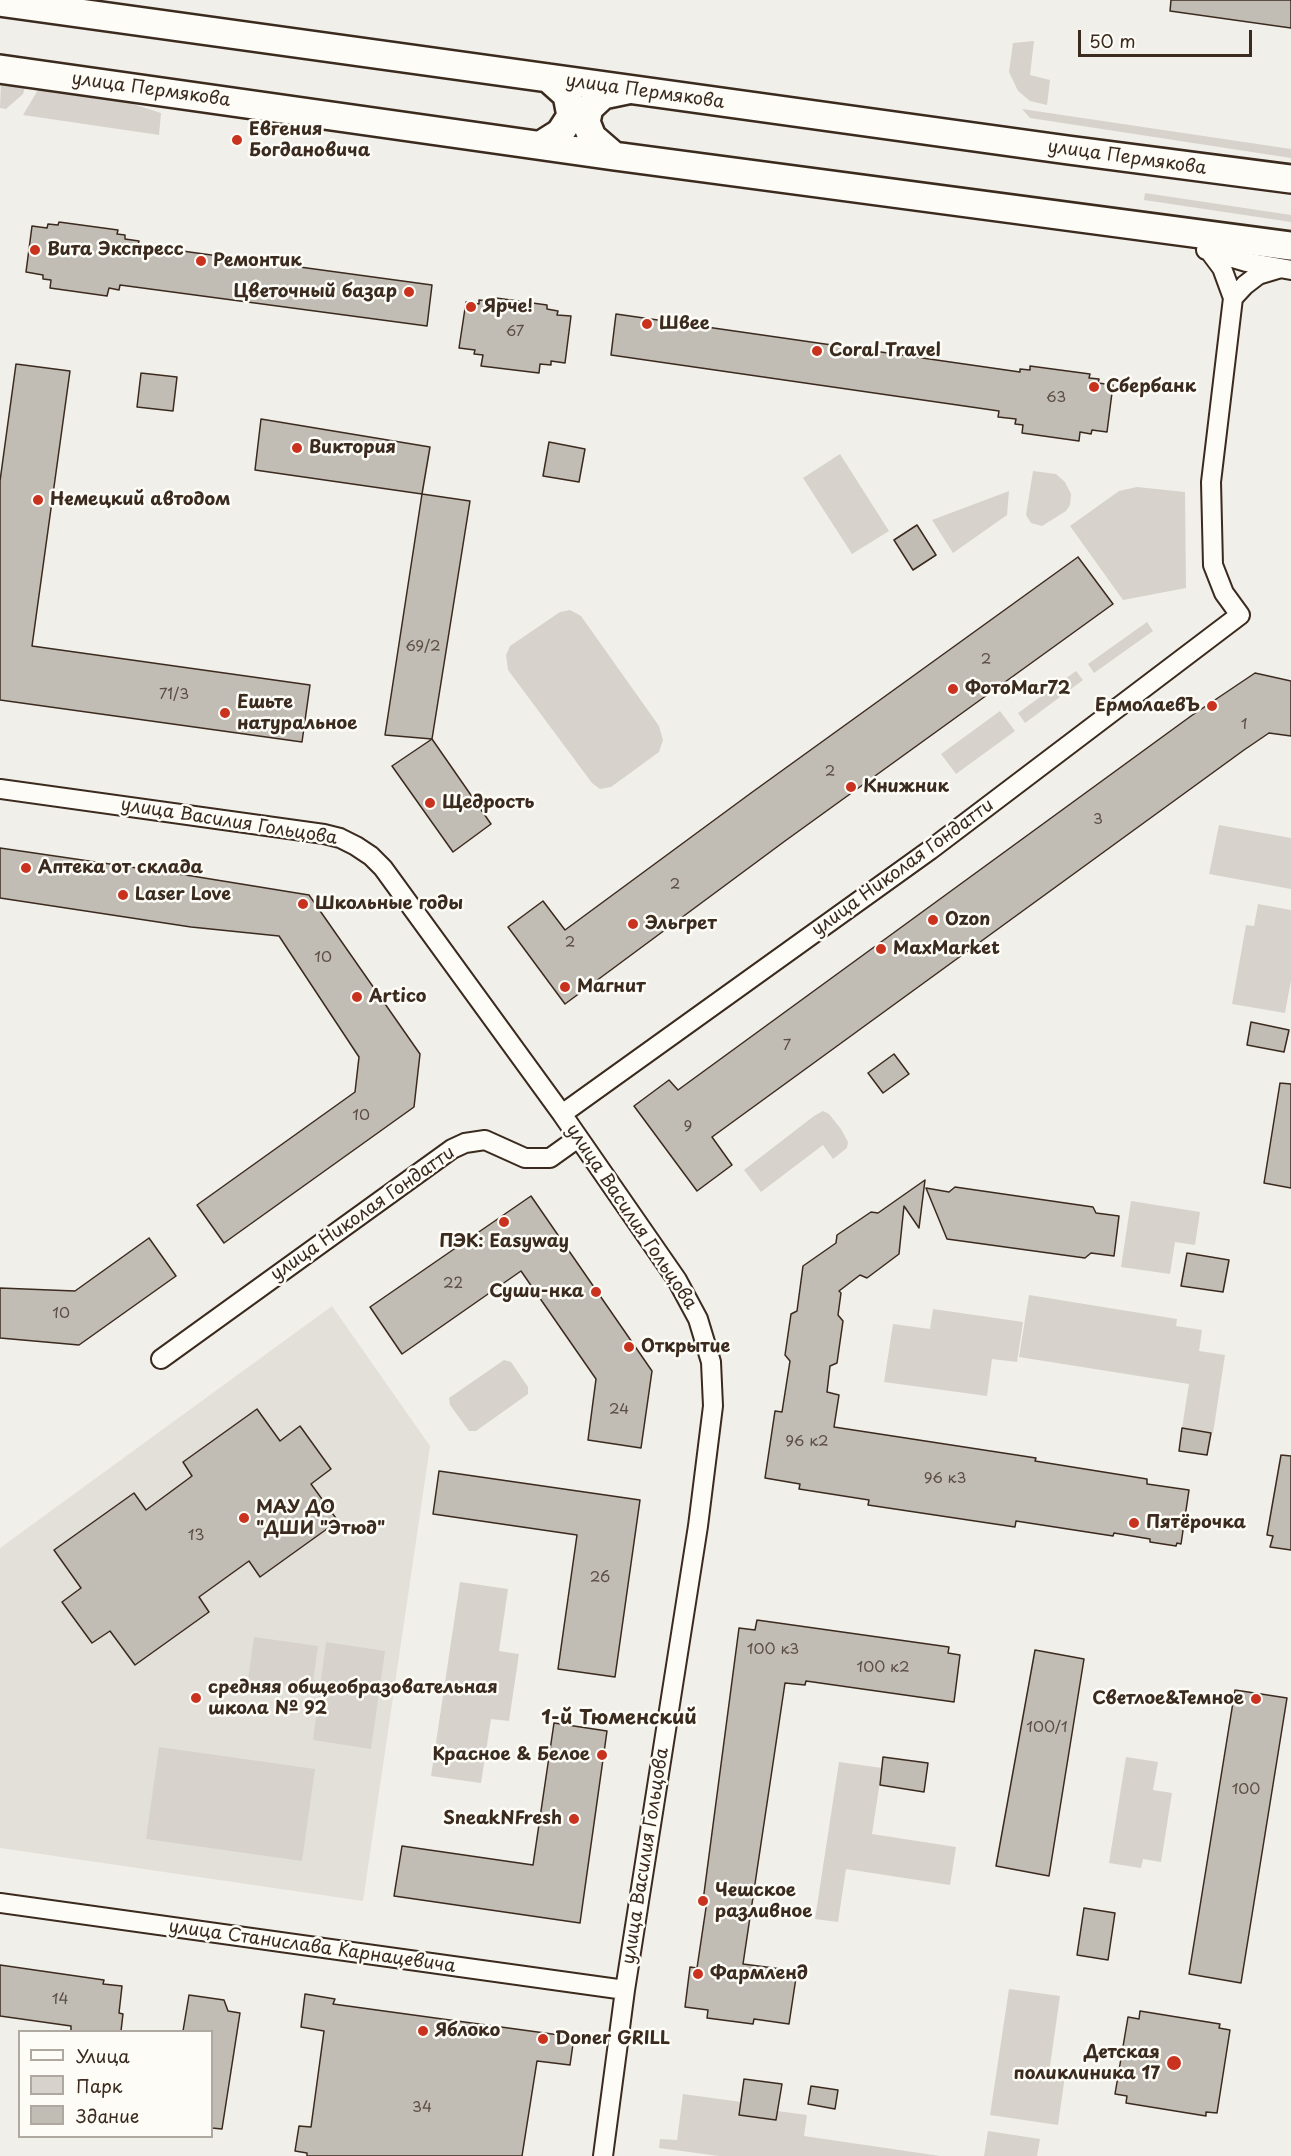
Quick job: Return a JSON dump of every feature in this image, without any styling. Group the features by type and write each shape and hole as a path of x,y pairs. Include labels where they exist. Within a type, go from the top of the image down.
{"main road":[{"name":"улица Пермякова","path":"0,2 628,90 1291,179"},
{"name":"улица Пермякова","path":"0,69 614,156 1159,227 1287,262"},
{"path":"541,145 560,133 571,116 567,95 548,78"},
{"path":"614,156 592,137 586,122 589,108 603,95 628,90"}],"street":[{"name":"улица Пермякова","path":"1159,227 1210,252 1246,262 1287,262"},
{"path":"1210,252 1222,268 1233,298 1258,275 1287,262"},
{"name":"улица Николая Гондатти","path":"562,1114 930,850 1240,615 1224,593 1212,565 1211,482 1233,298"},
{"name":"улица Василия Гольцова","path":"0,789 319,833 340,838 371,856 562,1114 689,1298 706,1340 713,1384 712,1406 698,1526 625,1990 603,2156"},
{"name":"улица Николая Гондатти","path":"161,1359 452,1149 465,1143 485,1140 525,1158 550,1158 578,1138"},
{"name":"улица Станислава Карнацевича","path":"0,1903 625,1990"}],"shaded area":[{"name":"средняя общеобразовательная школа № 92","path":"332,1306 430,1446 363,1901 0,1848 0,1548"}],"green space":[{"path":"1034,41 1030,75 1050,80 1047,105 1030,101 1018,91 1009,72 1013,43"},
{"path":"27,81 23,94 6,109 0,108 1,82"},
{"path":"41,85 99,93 161,113 159,135 23,115"},
{"path":"1022,109 1291,149 1291,158 1030,118"},
{"path":"1145,193 1291,215 1291,222 1144,200"},
{"path":"840,454 889,531 852,554 803,478"},
{"path":"1033,471 1056,474 1065,482 1071,494 1070,505 1066,511 1042,526 1031,523 1026,515"},
{"path":"1137,487 1185,492 1186,588 1123,600 1070,526 1119,491"},
{"path":"1009,491 1007,515 953,553 932,520"},
{"path":"570,610 581,616 659,726 663,740 659,752 611,787 600,789 592,783 508,670 506,655 510,646 560,612"},
{"path":"1147,622 1153,631 1094,673 1088,664"},
{"path":"1076,671 1083,680 1025,723 1018,713"},
{"path":"1000,711 1015,731 956,774 941,754"},
{"path":"1219,825 1291,838 1291,889 1209,874"},
{"path":"1258,904 1291,910 1291,980 1285,1013 1232,1004 1246,925 1254,926"},
{"path":"823,1111 829,1114 841,1129 848,1142 847,1148 833,1159 823,1145 761,1192 744,1170"},
{"path":"1131,1201 1200,1212 1195,1245 1175,1242 1170,1274 1121,1267"},
{"path":"1029,1295 1177,1319 1176,1326 1202,1330 1199,1351 1225,1355 1213,1433 1182,1428 1189,1384 1019,1357"},
{"path":"933,1309 1023,1322 1017,1362 992,1359 987,1396 884,1382 893,1324 930,1329"},
{"path":"504,1360 511,1362 528,1387 528,1394 476,1431 469,1431 450,1405 449,1398"},
{"path":"460,1582 508,1589 499,1651 519,1654 509,1721 491,1719 481,1783 431,1776"},
{"path":"254,1637 318,1646 312,1689 248,1680"},
{"path":"326,1642 385,1651 371,1749 313,1740"},
{"path":"159,1747 315,1769 302,1861 146,1839"},
{"path":"1126,1757 1158,1762 1153,1790 1172,1793 1161,1862 1143,1859 1141,1868 1109,1863"},
{"path":"839,1762 882,1768 872,1834 956,1847 950,1885 846,1869 838,1922 815,1919"},
{"path":"1009,1989 1060,1996 1049,2073 1065,2076 1058,2125 990,2115"},
{"path":"683,2094 741,2102 739,2115 776,2120 777,2111 807,2115 804,2136 940,2156 719,2156 659,2148 660,2139 677,2140"},
{"path":"988,2131 1040,2139 1037,2156 984,2156"}],"building":[{"path":"1171,0 1291,0 1291,28 1170,11"},
{"path":"59,222 118,230 117,234 125,235 125,239 139,241 138,245 432,285 427,326 120,285 119,290 109,288 107,296 50,288 51,280 43,279 43,275 26,272 32,226 47,228 48,224 58,225"},
{"path":"489,297 547,305 547,309 558,311 557,315 571,316 565,363 551,361 551,365 540,364 539,373 481,366 483,355 474,354 475,350 459,348 466,302 479,304 479,300 489,301"},
{"path":"616,314 1020,372 1020,369 1030,370 1030,366 1090,374 1089,378 1099,379 1098,383 1113,385 1107,432 1092,430 1091,434 1080,432 1079,441 1022,433 1023,425 1015,424 1016,419 998,417 999,411 611,355"},
{"path":"16,364 70,371 32,646 310,685 302,742 0,700 0,481"},
{"path":"141,373 177,377 173,411 137,407"},
{"path":"261,419 430,447 422,494 255,470"},
{"path":"549,442 585,449 579,482 543,476"},
{"path":"422,494 470,501 432,739 385,735"},
{"path":"917,525 936,555 913,570 894,540"},
{"path":"1078,557 1113,604 785,841 565,1004 508,927 543,901 565,930"},
{"path":"1255,673 1291,681 1291,736 1269,733 1244,750 712,1137 732,1165 697,1191 634,1106 669,1080 678,1090 1191,716"},
{"path":"432,739 491,824 453,852 392,766"},
{"path":"0,848 309,895 420,1054 414,1107 224,1243 197,1205 355,1092 359,1057 279,936 191,927 0,898"},
{"path":"1251,1022 1289,1030 1284,1052 1247,1045"},
{"path":"894,1054 909,1074 883,1093 868,1073"},
{"path":"1280,1083 1291,1084 1291,1188 1264,1183"},
{"path":"925,1180 919,1228 904,1206 899,1254 867,1278 860,1275 839,1291 841,1293 838,1315 843,1321 837,1363 830,1366 827,1392 839,1395 834,1427 1036,1458 1035,1461 1147,1479 1147,1484 1189,1490 1181,1544 1177,1543 1176,1546 1114,1533 1113,1536 1016,1521 1015,1527 868,1505 869,1500 799,1489 800,1484 765,1478 775,1411 782,1412 790,1361 785,1355 791,1314 797,1311 803,1266 836,1243 837,1235 871,1212 878,1213"},
{"path":"955,1187 1093,1207 1096,1213 1119,1216 1114,1256 1091,1253 1085,1258 947,1239 926,1188 949,1192"},
{"path":"531,1196 652,1371 641,1448 588,1440 596,1379 521,1271 402,1354 370,1307"},
{"path":"149,1238 176,1276 79,1345 0,1338 0,1288 75,1291"},
{"path":"1187,1253 1229,1260 1223,1292 1181,1286"},
{"path":"257,1409 280,1441 300,1426 331,1469 311,1484 338,1521 260,1577 249,1561 199,1597 209,1612 135,1665 110,1631 92,1643 62,1602 81,1588 54,1550 134,1493 146,1510 192,1476 183,1462"},
{"path":"1182,1428 1211,1433 1207,1455 1179,1451"},
{"path":"1281,1455 1291,1456 1291,1550 1270,1547 1273,1536 1267,1535"},
{"path":"439,1471 640,1500 615,1677 558,1669 577,1535 433,1514"},
{"path":"757,1620 949,1647 948,1653 960,1655 954,1702 806,1681 805,1685 785,1683 743,1964 797,1971 789,2024 754,2019 753,2024 707,2018 708,2010 685,2007 690,1967 697,1968 707,1901 703,1901 739,1628 755,1630"},
{"path":"1035,1650 1084,1659 1049,1876 996,1866"},
{"path":"1235,1690 1287,1698 1241,1983 1189,1974"},
{"path":"554,1723 607,1731 580,1923 394,1896 402,1846 533,1865"},
{"path":"883,1757 928,1763 924,1792 880,1785"},
{"path":"1084,1908 1115,1913 1108,1960 1077,1955"},
{"path":"0,1965 104,1980 103,1984 122,1986 119,2013 123,2014 121,2030 71,2030 71,2026 0,2016"},
{"path":"305,1994 335,1999 333,2004 574,2037 570,2065 537,2061 522,2156 307,2156 307,2153 295,2151 299,2126 311,2127 324,2031 301,2027"},
{"path":"189,1995 224,2000 228,2011 240,2013 222,2129 213,2128 213,2030 183,2030"},
{"path":"1140,2011 1220,2024 1219,2028 1230,2030 1217,2113 1206,2112 1206,2116 1126,2103 1127,2096 1115,2094 1128,2017 1139,2019"},
{"path":"744,2079 782,2084 776,2120 739,2115"},
{"path":"811,2086 838,2090 835,2109 808,2104"}],"place":[{"name":"Евгения Богдановича","path":"237,140"},
{"name":"Вита Экспресс","path":"35,250"},
{"name":"Ремонтик","path":"201,261"},
{"name":"Цветочный базар","path":"409,292"},
{"name":"Ярче!","path":"471,307"},
{"name":"Швее","path":"647,324"},
{"name":"Coral Travel","path":"817,351"},
{"name":"Сбербанк","path":"1094,387"},
{"name":"Виктория","path":"297,448"},
{"name":"Немецкий автодом","path":"38,500"},
{"name":"ФотоМаг72","path":"953,689"},
{"name":"ЕрмолаевЪ","path":"1212,706"},
{"name":"Ешьте натуральное","path":"225,713"},
{"name":"Книжник","path":"851,787"},
{"name":"Щедрость","path":"430,803"},
{"name":"Аптека от склада","path":"26,868"},
{"name":"Laser Love","path":"123,895"},
{"name":"Школьные годы","path":"303,904"},
{"name":"Ozon","path":"933,920"},
{"name":"Эльгрет","path":"633,924"},
{"name":"MaxMarket","path":"881,949"},
{"name":"Магнит","path":"565,987"},
{"name":"Artico","path":"357,997"},
{"name":"ПЭК: Easyway","path":"504,1222"},
{"name":"Суши-нка","path":"596,1292"},
{"name":"Открытие","path":"629,1347"},
{"name":"МАУ ДО \"ДШИ \"Этюд\"","path":"244,1518"},
{"name":"Пятёрочка","path":"1134,1523"},
{"name":"средняя общеобразовательная школа № 92","path":"196,1698"},
{"name":"Светлое&Темное","path":"1256,1699"},
{"name":"Красное & Белое","path":"602,1755"},
{"name":"SneakNFresh","path":"574,1819"},
{"name":"Чешское разливное","path":"703,1901"},
{"name":"Фармленд","path":"698,1974"},
{"name":"Яблоко","path":"423,2031"},
{"name":"Doner GRILL","path":"543,2039"},
{"name":"Детская поликлиника 17","path":"1174,2063"}],"district":[{"name":"1-й Тюменский","path":"619,1718"}]}
